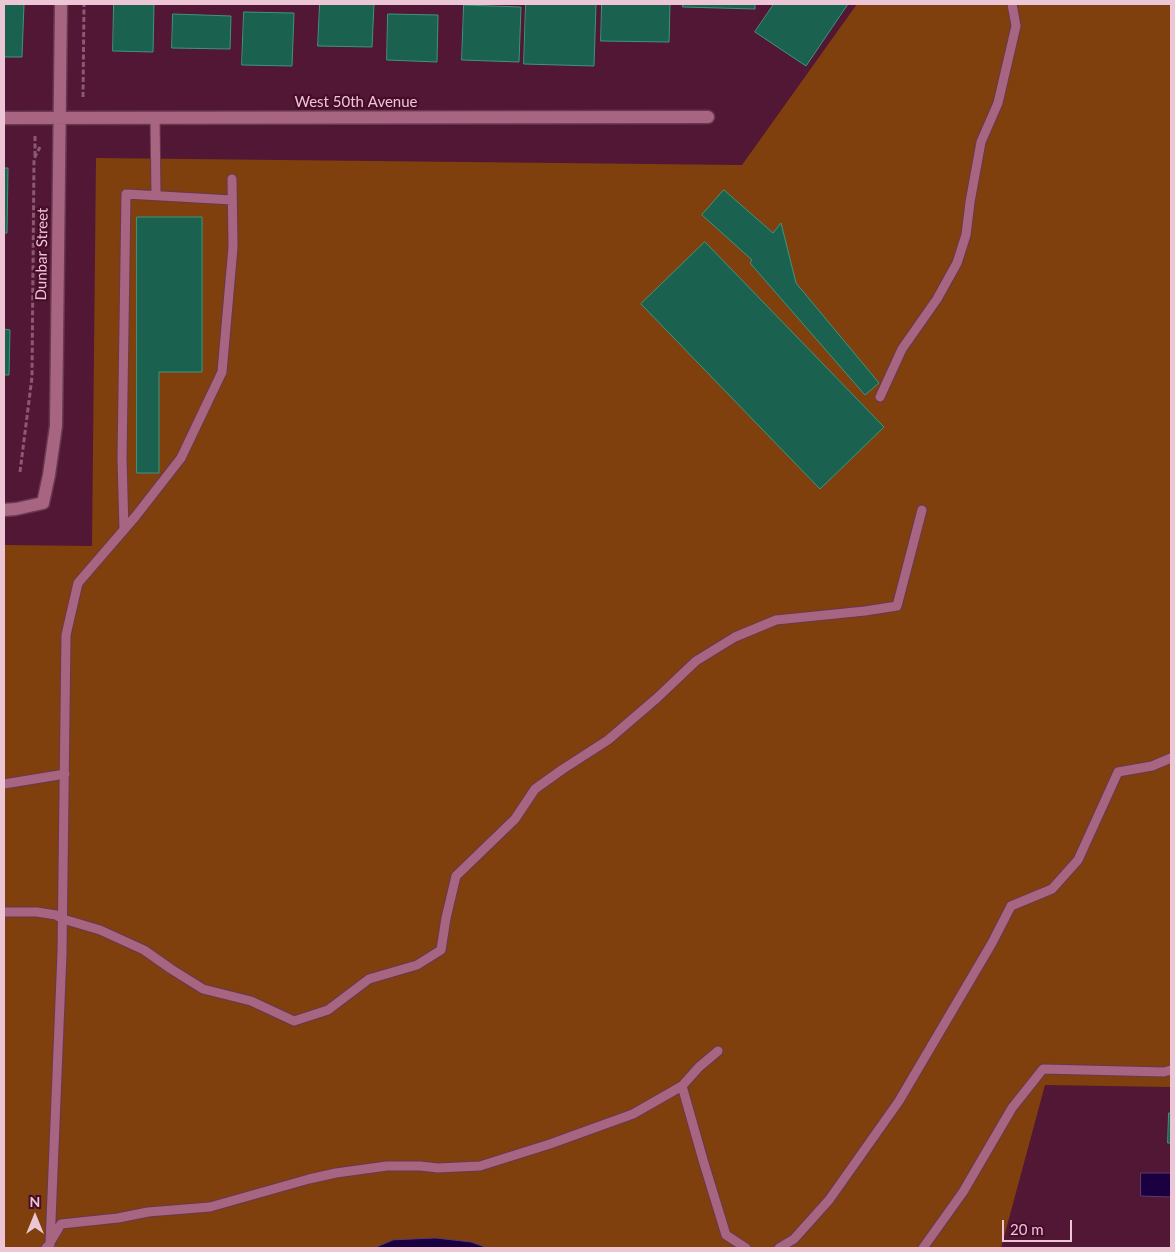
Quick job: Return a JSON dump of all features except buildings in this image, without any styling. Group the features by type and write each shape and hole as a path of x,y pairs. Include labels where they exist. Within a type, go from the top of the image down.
{"street":[{"name":"Dunbar Street","path":"4,510 43,503 56,426 61,4"},
{"name":"West 50th Avenue","path":"4,118 708,117"}],"lane":[{"path":"880,397 902,349 937,299 957,263 966,235 981,142 998,103 1016,26 1012,4"},
{"path":"155,118 156,195"},
{"path":"49,1247 62,972 66,635 78,583 124,530 181,458 222,372 233,247 232,179"},
{"path":"124,530 122,458 126,194 232,200"},
{"path":"4,912 37,912 56,915 100,930 144,950 203,990 251,1001 294,1021 328,1010 369,979 417,965 441,950 456,876 515,819 535,789 608,740 696,661 735,637 776,620 897,606 922,510"},
{"path":"779,1248 794,1239 829,1200 899,1100 992,943 1010,906 1052,888 1078,860 1118,772 1152,766 1171,758"},
{"path":"4,784 65,774"},
{"path":"49,1247 61,1224 210,1206 336,1173 388,1166 438,1168 480,1166 550,1144 633,1114 682,1086 699,1067 718,1051"},
{"path":"923,1248 963,1192 1012,1108 1044,1069 1164,1072 1171,1070"},
{"path":"682,1086 726,1235 746,1248"}],"path":[{"path":"83,97 84,4"},
{"path":"20,472 32,377 35,131"},
{"path":"34,159 41,144"}],"shaded area":[{"path":"857,4 1171,4 1171,1087 1045,1085 1001,1248 4,1248 4,545 92,546 96,158 742,165"},
{"path":"1141,1173 1171,1173 1171,1197 1141,1196"},
{"path":"436,1238 471,1242 488,1248 374,1248 393,1240"}]}
